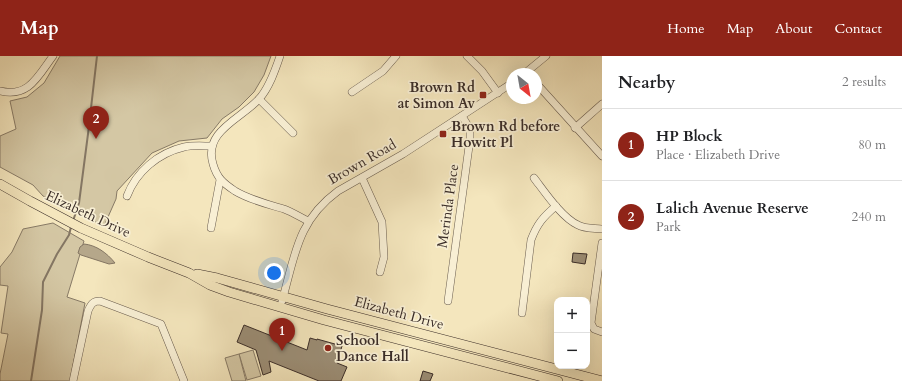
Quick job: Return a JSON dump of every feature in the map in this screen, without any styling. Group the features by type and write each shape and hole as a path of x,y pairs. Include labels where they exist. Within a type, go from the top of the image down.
{"main road":[{"name":"Elizabeth Drive","path":"0,184 56,216 81,228 148,257 190,273 210,285 223,290 280,308 558,381"},
{"name":"Elizabeth Drive","path":"190,273 217,278 284,297 602,380"}],"street":[{"path":"0,91 10,94 23,90 32,84 53,56"},
{"path":"280,56 267,87 259,99 224,127 216,136 212,146 211,160 215,172 220,180 236,191 258,202 285,209 308,221"},
{"path":"352,92 383,72 396,56"},
{"path":"467,56 482,71 498,93"},
{"path":"532,68 546,56"},
{"name":"Brown Road","path":"280,308 298,245 308,221 329,197 403,154 506,87"},
{"path":"542,90 602,156"},
{"path":"259,99 293,132"},
{"path":"575,128 602,104"},
{"name":"Merinda Place","path":"448,301 470,139 470,129 462,116"},
{"path":"127,196 131,186 156,159 169,152 185,147 212,146"},
{"path":"362,178 382,222 384,257 380,272"},
{"path":"534,178 556,206 572,222 579,226 602,229"},
{"path":"212,228 220,180"},
{"path":"522,312 531,240 535,229 543,217 556,206"},
{"path":"602,243 591,323 594,330 602,332"},
{"path":"74,381 88,311 91,304 95,301 105,302 161,324 184,381"}],"shaded area":[{"path":"60,56 271,56 264,75 254,92 239,107 222,119 207,138 179,141 152,153 117,191 116,199 104,226 43,196 33,185 0,167 0,136 16,129 10,101 27,97 44,83"},
{"path":"53,223 84,241 67,297 85,303 70,381 0,381 8,334 1,333 8,286 0,285 0,267 12,252 23,229"},
{"path":"84,244 101,250 115,263 109,264 81,255 78,253 80,247"},
{"path":"253,350 261,376 247,380 239,354"},
{"path":"239,354 246,381 232,381 225,358"}],"building":[{"path":"573,253 587,254 585,264 572,262"},
{"path":"244,325 307,350 310,338 342,346 337,363 347,367 341,381 319,381 269,361 271,372 263,375 256,350 237,342"},
{"path":"423,371 433,374 430,381 420,381"}],"waterway":[{"path":"73,221 79,203 97,56"},
{"path":"31,381 42,310 43,282 57,254 69,235 71,227"}],"place":[{"name":"Brown Rd at Simon Av","path":"483,95"},
{"name":"Brown Rd before Howitt Pl","path":"443,134"},
{"name":"Lalich Avenue Reserve","path":"96,139"},
{"name":"School Dance Hall","path":"328,348"},
{"name":"HP Block","path":"282,351"}]}
